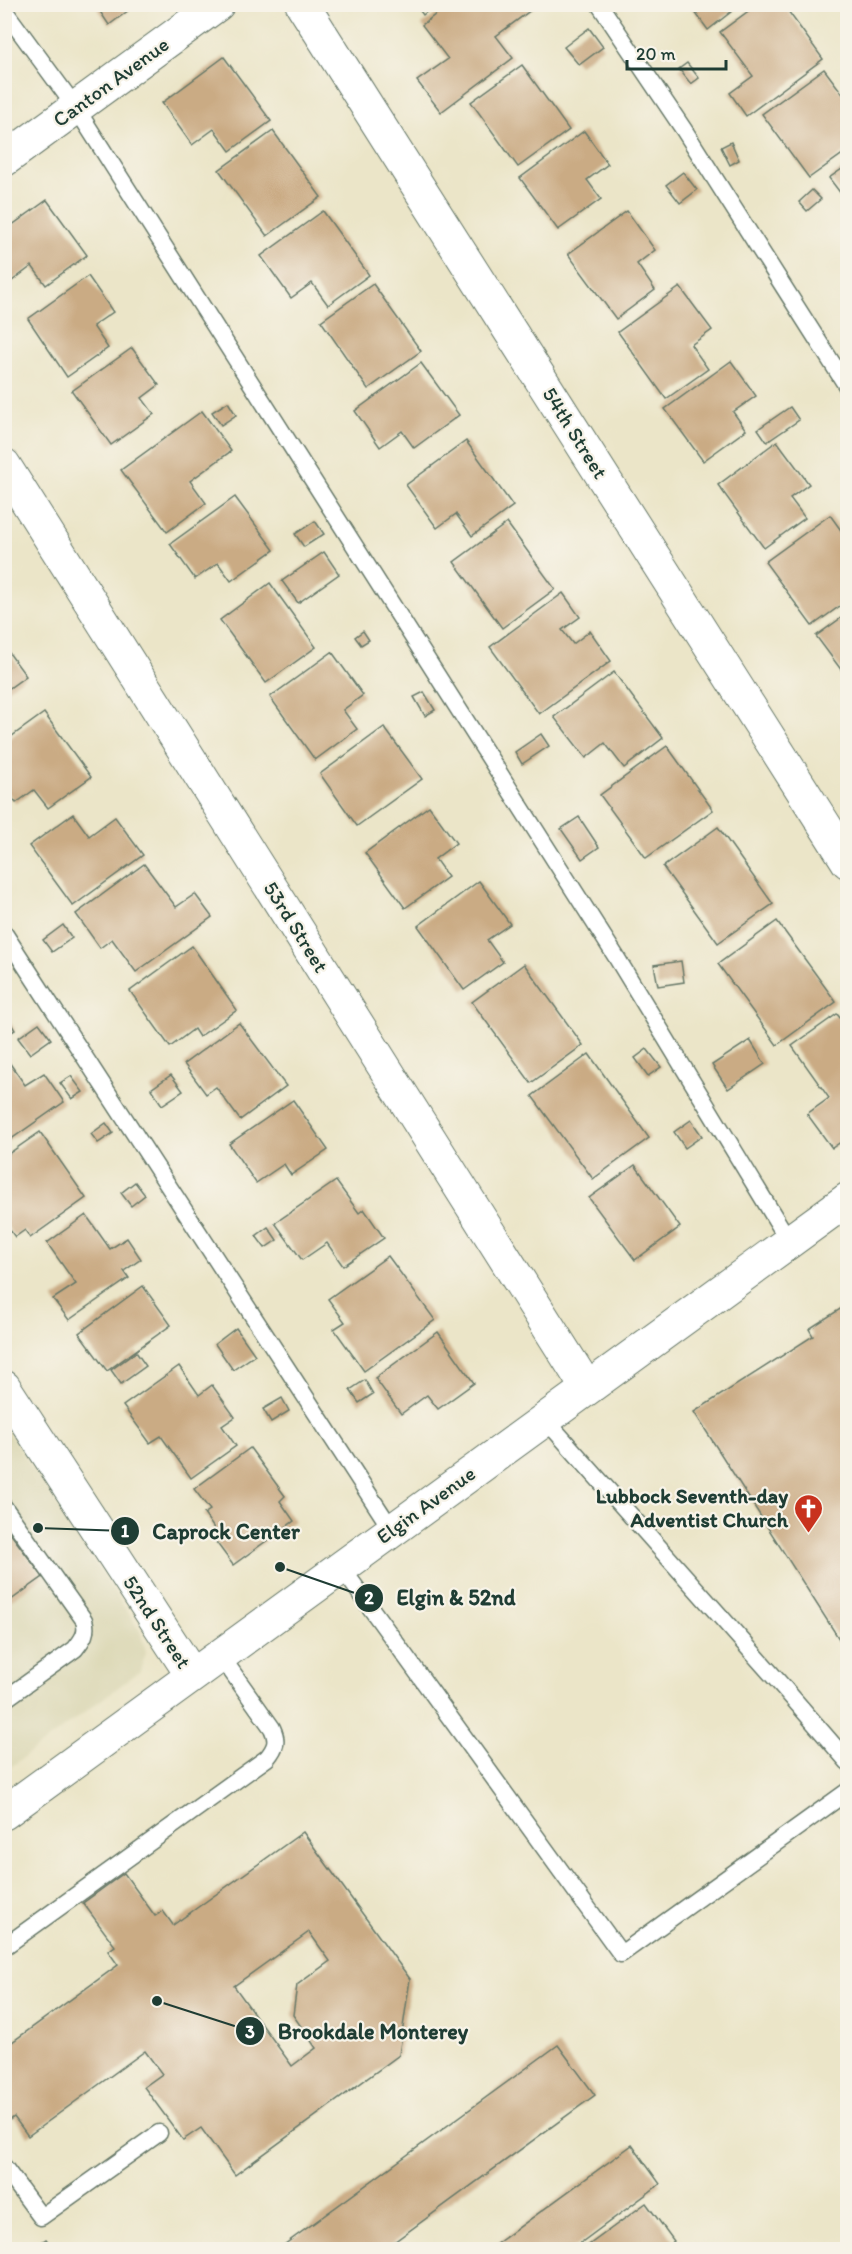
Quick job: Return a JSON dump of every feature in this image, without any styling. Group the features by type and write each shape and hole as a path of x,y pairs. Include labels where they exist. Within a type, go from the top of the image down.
{"street":[{"name":"Canton Avenue","path":"4,160 218,4"},
{"name":"54th Street","path":"302,4 848,862"},
{"name":"53rd Street","path":"4,465 587,1388"},
{"name":"Elgin Avenue","path":"4,1813 848,1199"},
{"name":"52nd Street","path":"4,1387 192,1675"}],"lane":[{"path":"599,4 684,130 848,388"},
{"path":"4,10 76,108 615,955 789,1241"},
{"path":"4,933 392,1530"},
{"path":"545,1419 848,1762"},
{"path":"4,1507 84,1620 87,1628 83,1639 75,1649 4,1700"},
{"path":"341,1567 621,1954 848,1791"},
{"path":"4,1947 267,1758 275,1749 276,1738 272,1728 220,1655"},
{"path":"4,2167 41,2217 159,2133"}],"shaded area":[{"path":"4,1425 140,1631 146,1652 140,1671 5,1771"}],"building":[{"path":"95,4 137,4 109,25"},
{"path":"415,4 436,4 423,15"},
{"path":"449,4 539,4 496,36 513,58 441,112 417,81 448,59 422,25"},
{"path":"689,4 741,4 708,30"},
{"path":"758,4 783,4 823,59 746,116 730,93 753,76 720,32"},
{"path":"589,28 603,47 579,65 564,47"},
{"path":"224,57 271,121 230,151 214,129 192,145 162,103"},
{"path":"687,63 699,78 691,84 679,69"},
{"path":"522,65 569,130 518,167 471,102"},
{"path":"824,69 848,101 848,150 809,178 762,114"},
{"path":"273,131 321,197 267,236 219,170"},
{"path":"584,131 608,164 587,180 601,199 558,230 520,178"},
{"path":"731,142 739,160 730,165 721,147"},
{"path":"848,165 848,203 829,178"},
{"path":"683,172 697,190 680,203 666,185"},
{"path":"812,190 821,199 807,211 799,202"},
{"path":"47,200 87,255 46,285 32,266 8,284 4,279 4,231"},
{"path":"323,211 369,275 328,305 312,283 291,298 261,256"},
{"path":"627,211 655,250 637,264 655,290 616,319 568,254"},
{"path":"88,276 113,312 93,326 108,348 67,377 28,319"},
{"path":"373,284 421,351 368,389 321,321"},
{"path":"680,287 712,330 691,345 708,369 666,399 618,332"},
{"path":"132,348 159,385 142,398 154,414 111,445 72,391"},
{"path":"731,361 756,396 733,412 746,430 703,461 665,409"},
{"path":"421,363 459,415 414,448 402,431 380,447 355,411"},
{"path":"228,402 236,415 221,425 212,412"},
{"path":"790,407 799,420 767,442 758,429"},
{"path":"202,411 231,451 190,481 206,503 167,532 121,470"},
{"path":"466,441 513,506 472,536 456,514 437,528 406,485"},
{"path":"777,441 809,484 790,498 805,518 764,548 718,485"},
{"path":"235,497 274,550 231,581 218,563 195,579 170,544"},
{"path":"830,515 848,540 848,600 812,626 765,562"},
{"path":"315,521 324,534 304,547 295,534"},
{"path":"507,523 555,589 502,628 454,562"},
{"path":"324,552 339,574 298,603 282,581"},
{"path":"270,583 316,647 266,683 220,620"},
{"path":"563,593 580,617 562,630 573,644 590,631 611,661 539,714 490,647"},
{"path":"848,613 848,679 816,636"},
{"path":"363,631 369,640 361,645 355,637"},
{"path":"4,646 26,676 4,692"},
{"path":"332,652 363,695 343,710 357,729 315,760 270,697"},
{"path":"614,672 663,738 624,768 605,743 586,758 554,717"},
{"path":"424,692 435,710 425,716 414,697"},
{"path":"44,713 91,777 48,808 34,790 16,803 4,788 4,742"},
{"path":"384,727 422,779 357,826 320,774"},
{"path":"541,734 549,746 522,764 515,752"},
{"path":"667,746 713,810 646,858 600,795"},
{"path":"429,806 456,843 435,859 448,877 405,908 365,853"},
{"path":"73,814 89,836 115,817 143,855 73,906 29,846"},
{"path":"579,817 599,847 582,859 561,829"},
{"path":"718,827 773,904 718,943 663,867"},
{"path":"144,864 176,907 195,894 212,917 136,972 112,939 100,948 76,914"},
{"path":"479,881 510,924 487,940 503,962 464,990 418,926"},
{"path":"777,921 836,1002 777,1045 718,964"},
{"path":"63,925 72,938 52,952 43,940"},
{"path":"192,946 237,1010 199,1037 194,1029 170,1047 130,991"},
{"path":"681,961 684,982 658,986 654,965"},
{"path":"524,964 583,1045 531,1083 472,1002"},
{"path":"837,1014 848,1028 848,1137 832,1148 807,1114 829,1098 792,1046"},
{"path":"6,1016 15,1030 4,1037 4,1017"},
{"path":"39,1023 51,1039 30,1054 18,1038"},
{"path":"239,1023 286,1086 240,1120 216,1087 206,1094 184,1064"},
{"path":"750,1040 765,1064 728,1089 712,1065"},
{"path":"647,1049 661,1067 648,1076 635,1058"},
{"path":"589,1054 649,1138 593,1179 532,1096"},
{"path":"4,1055 25,1085 44,1073 64,1102 4,1144"},
{"path":"171,1075 183,1091 162,1105 151,1089"},
{"path":"71,1076 83,1092 72,1099 60,1083"},
{"path":"293,1100 328,1150 291,1175 284,1164 256,1183 229,1144"},
{"path":"691,1120 702,1136 685,1148 674,1132"},
{"path":"106,1123 113,1133 98,1143 91,1134"},
{"path":"40,1132 86,1198 30,1238 25,1230 15,1237 4,1222 4,1157"},
{"path":"635,1165 680,1227 635,1260 589,1198"},
{"path":"336,1181 359,1213 364,1209 384,1238 343,1266 327,1243 302,1260 275,1223"},
{"path":"135,1182 145,1195 131,1206 121,1193"},
{"path":"86,1215 110,1249 127,1238 141,1259 124,1271 129,1278 69,1320 53,1299 76,1284 47,1243"},
{"path":"268,1227 277,1240 265,1248 256,1236"},
{"path":"388,1256 435,1320 364,1371 334,1329 345,1322 328,1299"},
{"path":"143,1286 171,1325 107,1371 79,1333"},
{"name":"Lubbock Seventh-day Adventist Church","path":"848,1304 848,1653 694,1412 813,1336 809,1329"},
{"path":"236,1328 255,1355 233,1370 215,1344"},
{"path":"438,1332 474,1383 438,1409 427,1395 401,1414 375,1378"},
{"path":"136,1352 146,1366 121,1384 111,1370"},
{"path":"179,1366 199,1395 212,1385 235,1417 222,1426 236,1446 191,1478 161,1436 150,1443 123,1406"},
{"path":"365,1380 373,1394 359,1403 350,1390"},
{"path":"282,1398 289,1411 271,1422 263,1409"},
{"path":"250,1448 285,1496 280,1501 294,1521 233,1565 213,1538 218,1534 204,1514 210,1510 194,1489"},
{"path":"4,1525 43,1577 4,1605"},
{"path":"303,1832 410,1979 399,2055 235,2175 201,2128 183,2140 144,2087 162,2074 145,2051 28,2136 14,2117 4,2124 4,2048 118,1965 108,1951 115,1946 83,1903 124,1873 155,1916 163,1911 173,1925","holes":["309,1932 330,1961 297,1985 293,2015 316,2048 292,2066 234,1986"]},
{"path":"558,2045 595,2095 383,2250 277,2250"},
{"path":"632,2145 660,2184 571,2250 488,2250"},
{"path":"646,2203 674,2241 662,2250 582,2250"},
{"path":"46,2239 54,2250 39,2250 36,2246"}],"place":[{"name":"Caprock Center","path":"38,1528"},
{"name":"Lubbock Seventh-day Adventist Church","path":"809,1534"},
{"name":"Elgin & 52nd","path":"280,1567"},
{"name":"Brookdale Monterey","path":"157,2001"}]}
